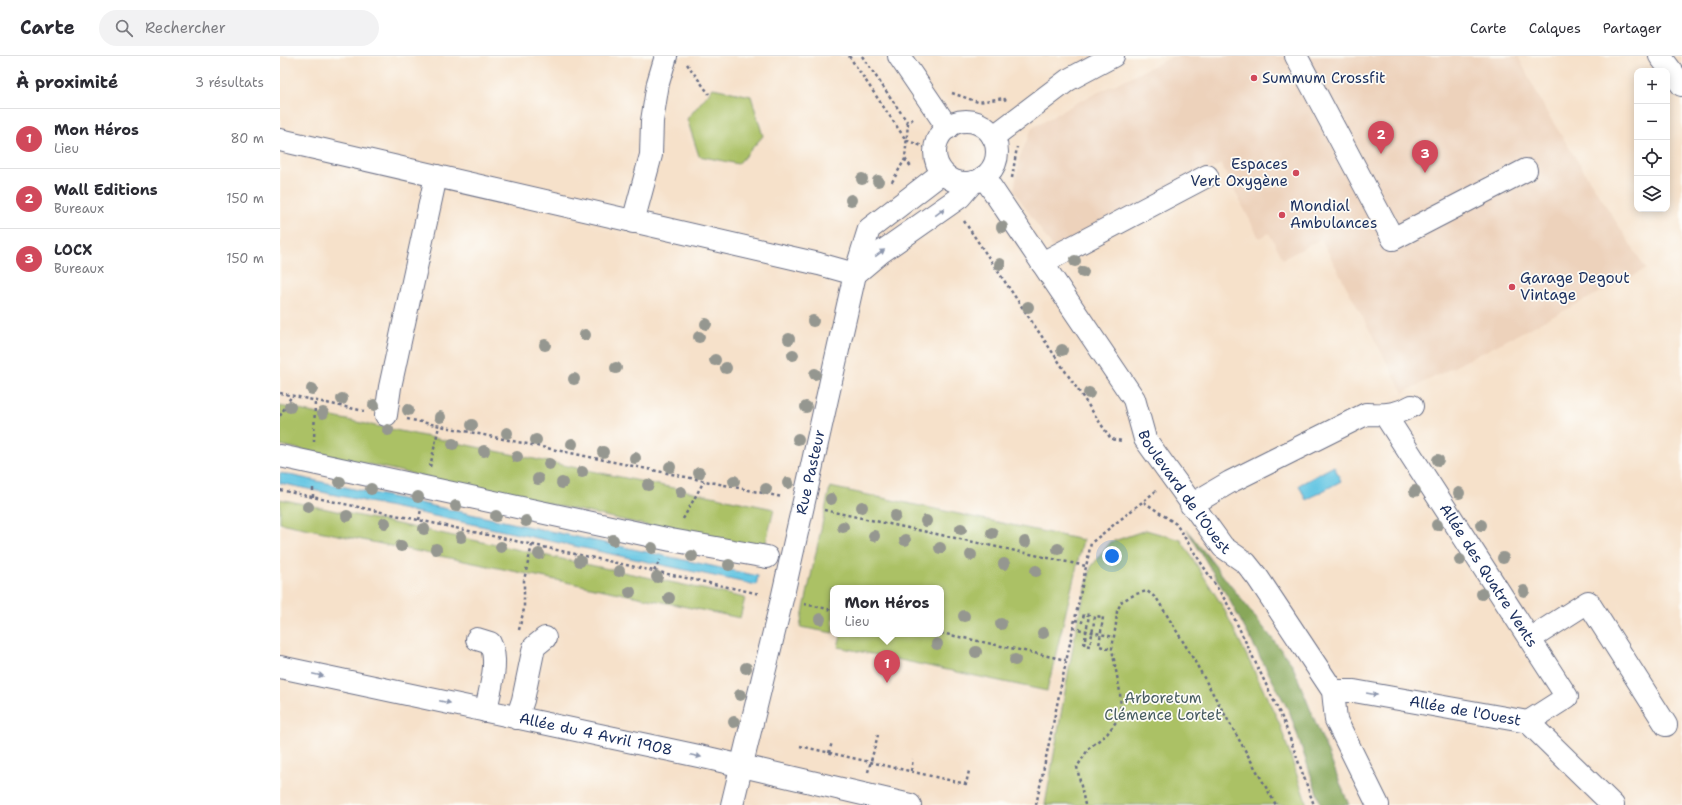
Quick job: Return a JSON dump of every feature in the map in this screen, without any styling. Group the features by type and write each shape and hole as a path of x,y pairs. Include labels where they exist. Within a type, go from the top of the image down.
{"street":[{"path":"899,56 948,128"},
{"path":"993,137 1068,80 1113,56"},
{"path":"1296,56 1393,239 1526,170"},
{"path":"1660,56 1681,82"},
{"path":"633,222 651,155 652,121 658,83 675,59"},
{"path":"280,140 819,264 855,274 880,253 960,198 992,169 996,159 996,148 993,137 985,128 975,123 964,121 953,124 944,131 937,140 935,151 937,163 942,172 951,179 962,183 979,180"},
{"name":"Rue Pasteur","path":"732,805 782,599 855,274 869,229 942,172"},
{"path":"386,415 390,387 436,176"},
{"path":"1042,263 1207,176"},
{"name":"Boulevard de l'Ouest","path":"979,180 1042,263 1134,399 1145,439 1191,505 1223,547 1246,563 1333,691 1336,720 1378,805"},
{"path":"1191,505 1230,482 1366,414 1385,415 1399,413 1412,406"},
{"name":"Allée des Quatre Vents","path":"1385,415 1567,697 1528,722"},
{"path":"280,456 671,540 767,557"},
{"path":"1530,639 1588,602 1666,725"},
{"path":"517,718 523,700 534,647 545,638"},
{"path":"477,639 490,643 494,650 493,670 486,711"},
{"name":"Allée du 4 Avril 1908","path":"280,667 742,766 910,805"},
{"name":"Allée de l'Ouest","path":"1333,691 1354,691 1528,722 1613,805"}],"path":[{"path":"849,56 906,140 935,151"},
{"path":"862,56 908,123"},
{"path":"675,59 709,94"},
{"path":"950,93 978,102 1004,98 1017,118"},
{"path":"280,393 803,502 822,510 1086,566"},
{"path":"280,416 292,395"},
{"path":"280,490 830,609"},
{"path":"1036,805 1091,543 1144,502 1176,524 1227,603 1284,722 1314,805"},
{"path":"1086,805 1077,767 1089,748 1108,734 1121,715 1120,692 1112,648 1116,611 1122,601 1136,594 1147,591 1156,599 1190,653 1276,805"},
{"path":"1075,620 1082,622 1084,614 1089,615 1084,645 1090,646 1095,616 1103,617 1099,646 1112,648"},
{"path":"1073,628 1114,637"},
{"path":"944,634 1066,660"},
{"path":"863,794 878,735"},
{"path":"830,753 832,742"},
{"path":"800,746 966,784 969,771"},
{"path":"910,771 913,759"}],"shaded area":[{"path":"1174,56 1518,56 1546,111 1646,269 1403,393 1321,239 1283,259 1269,233 1259,238 1221,164 1055,251 1014,191 1019,159 1032,128 1080,101"}],"green space":[{"path":"713,88 751,96 763,136 738,164 699,156 687,119"},
{"path":"280,406 774,509 764,551 280,445"},
{"path":"830,487 1083,540 1047,691 838,647 840,637 944,637 944,585 830,585 830,632 800,627"},
{"path":"280,499 745,598 740,618 280,523"},
{"name":"Arboretum Clémence Lortet","path":"1146,530 1181,540 1223,607 1279,722 1307,805 1045,805 1077,624 1091,567 1111,542"},
{"path":"1187,530 1292,664 1349,805 1321,805 1290,713 1229,599"}],"water":[{"path":"1334,466 1341,481 1306,500 1299,485"},
{"path":"280,473 758,576 756,585 280,483"}],"place":[{"name":"Summum Crossfit","path":"1254,78"},
{"name":"Wall Editions","path":"1381,154"},
{"name":"Espaces Vert Oxygène","path":"1296,173"},
{"name":"LOCX","path":"1425,173"},
{"name":"Mondial Ambulances","path":"1282,215"},
{"name":"Garage Degout Vintage","path":"1512,287"},
{"name":"Mon Héros","path":"887,683"}]}
